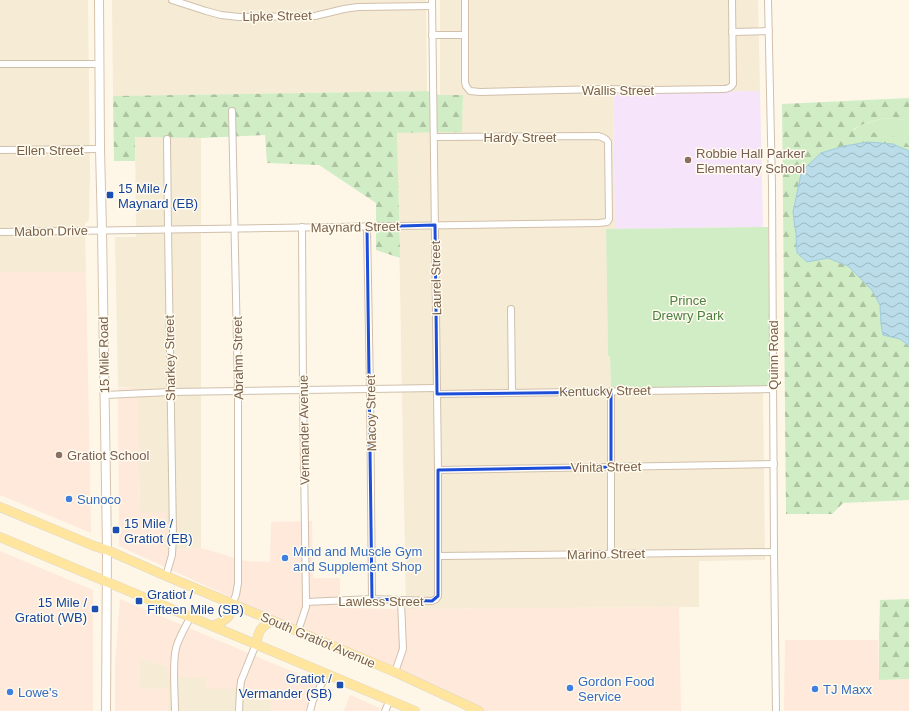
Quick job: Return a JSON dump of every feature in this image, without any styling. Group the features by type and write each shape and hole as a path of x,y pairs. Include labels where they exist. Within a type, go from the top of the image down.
{"main road":[{"name":"15 Mile Road","path":"99,0 107,550 106,711"},
{"name":"South Gratiot Avenue","path":"0,507 107,550 396,672 479,711"},
{"path":"0,537 415,711"},
{"path":"214,626 228,618 232,604"},
{"path":"256,644 261,628 273,621"}],"street":[{"name":"Lipke Street","path":"172,0 221,15 239,17 315,16 358,6 432,3"},
{"path":"432,35 465,35 465,0"},
{"path":"732,0 732,32 769,31"},
{"name":"Quinn Road","path":"768,0 772,193 776,711"},
{"name":"Laurel Street","path":"432,3 439,556"},
{"name":"Wallis Street","path":"465,35 465,82 468,89 473,92 604,89 652,90 723,89 732,86 732,32"},
{"path":"0,64 100,64"},
{"name":"Abrahm Street","path":"232,111 238,391 238,582 236,595 232,604"},
{"name":"Hardy Street","path":"434,138 598,136 605,138 608,142 609,219 607,222"},
{"name":"Sharkey Street","path":"166,576 173,546 167,139"},
{"name":"Ellen Street","path":"0,150 100,149"},
{"name":"Maynard Street","path":"102,230 607,222"},
{"name":"Vermander Avenue","path":"298,631 306,607 302,227"},
{"name":"Macoy Street","path":"367,227 372,599"},
{"name":"Mabon Drive","path":"0,232 102,230"},
{"path":"511,309 512,392"},
{"name":"Kentucky Street","path":"105,395 170,392 370,389 512,392 611,392 773,389"},
{"path":"611,392 611,554"},
{"name":"Vinita Street","path":"438,470 774,464"},
{"name":"Marino Street","path":"439,556 774,552"},
{"name":"Lawless Street","path":"306,602 372,599 432,601 436,599 439,591 439,556"},
{"path":"396,672 402,649 402,601"},
{"path":"175,711 174,665 176,650 190,616"},
{"path":"239,711 241,681 256,644"},
{"path":"310,711 313,700 327,674"},
{"path":"385,711 390,700"}],"highlighted area":[{"path":"435,225 437,394 611,392 611,467 438,470 438,596 432,601 372,599 367,227"}],"shaded area":[{"path":"0,0 88,0 90,173 89,220 85,224 86,272 0,272"},
{"path":"112,0 426,0 427,91 113,96"},
{"path":"440,0 758,0 760,91 613,93 615,229 606,229 608,356 610,356 611,388 763,387 765,560 699,561 699,607 406,609 397,133 462,132 463,95 440,95"},
{"name":"Robbie Hall Parker Elementary School","path":"760,91 763,227 615,229 613,93"},
{"path":"135,137 201,138 201,548 166,550 140,513 137,388 118,387 115,237 136,237"},
{"path":"0,272 86,272 91,533 0,495"},
{"path":"118,388 137,388 140,513 165,512 166,550 201,548 246,561 270,562 271,522 312,521 313,578 340,578 340,608 679,607 681,711 479,711 119,546"},
{"path":"0,551 93,590 93,711 0,711"},
{"path":"120,599 317,682 305,711 271,711 271,697 250,688 206,689 207,677 167,677 167,667 140,657 139,689 168,688 168,711 115,711 115,666"},
{"path":"785,640 878,640 879,680 909,679 909,711 784,711"},
{"path":"140,657 167,667 167,677 207,677 206,688 249,688 271,697 271,711 168,711 167,688 139,689"},
{"path":"350,695 380,708 379,711 344,711"}],"green space":[{"path":"427,91 440,95 463,95 462,132 397,133 400,258 376,250 376,203 319,165 267,163 265,135 201,138 135,137 135,161 114,161 113,96"},
{"path":"909,98 909,121 883,118 861,125 852,130 885,134 904,140 909,146 909,151 893,144 801,174 793,212 797,253 807,262 828,258 848,266 872,290 880,305 883,335 900,339 909,346 909,500 843,503 832,514 786,514 782,104"},
{"path":"884,118 909,121 909,146 904,140 852,131 861,125"},
{"name":"Prince Drewry Park","path":"768,227 770,387 611,389 610,356 608,356 606,229"},
{"path":"909,599 909,679 879,680 880,600"}],"water":[{"path":"868,142 893,144 909,151 909,346 900,339 883,335 880,305 872,290 848,266 828,258 807,262 797,253 793,212 801,174 806,167 821,153 844,146"}],"place":[{"name":"Robbie Hall Parker Elementary School","path":"688,160"},
{"name":"15 Mile / Maynard (EB)","path":"110,195"},
{"name":"Gratiot School","path":"59,455"},
{"name":"Sunoco","path":"69,499"},
{"name":"15 Mile / Gratiot (EB)","path":"116,530"},
{"name":"Mind and Muscle Gym and Supplement Shop","path":"285,558"},
{"name":"Gratiot / Fifteen Mile (SB)","path":"139,601"},
{"name":"15 Mile / Gratiot (WB)","path":"95,609"},
{"name":"Gratiot / Vermander (SB)","path":"340,685"},
{"name":"Gordon Food Service","path":"570,688"},
{"name":"TJ Maxx","path":"815,689"},
{"name":"Lowe's","path":"10,692"}]}
